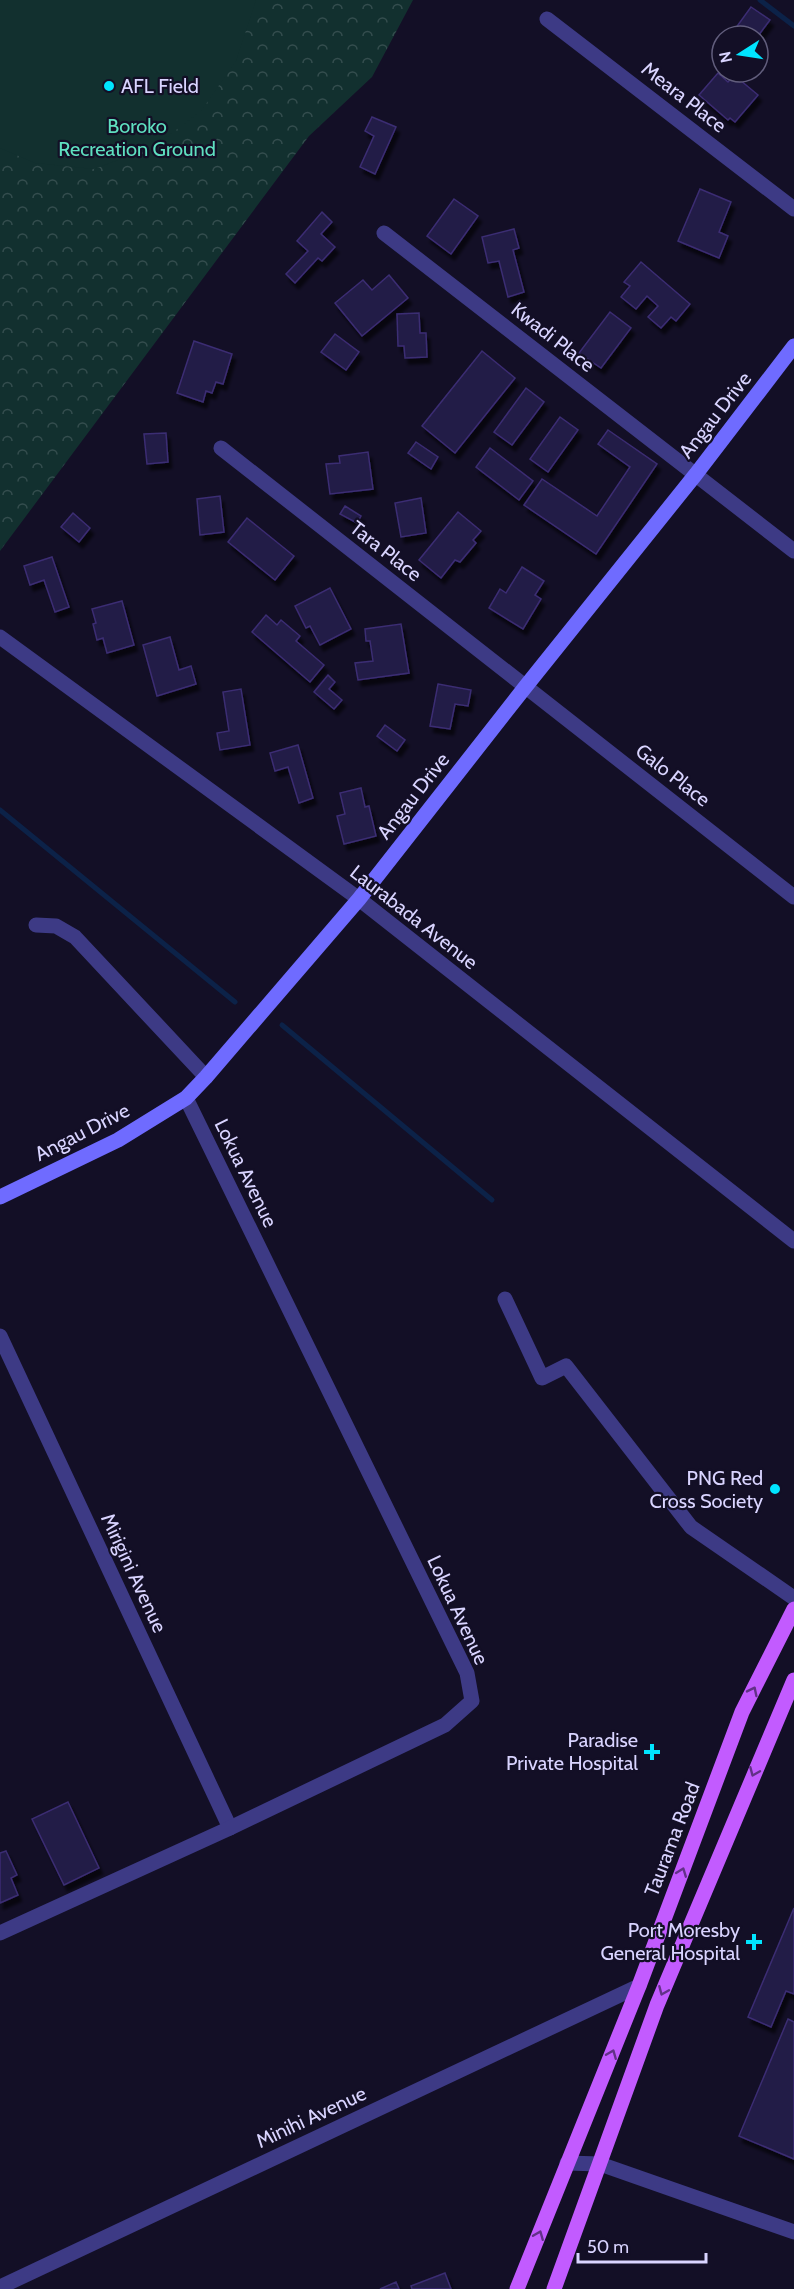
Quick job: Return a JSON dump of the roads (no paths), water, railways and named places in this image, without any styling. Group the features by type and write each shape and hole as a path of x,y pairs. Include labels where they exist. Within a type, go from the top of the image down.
{"main road":[{"name":"Taurama Road","path":"517,2289 639,1986 742,1713 794,1609"},
{"path":"554,2289 657,2005 794,1680"}],"street":[{"name":"Meara Place","path":"548,19 794,209"},
{"name":"Kwadi Place","path":"384,233 794,551"},
{"name":"Angau Drive","path":"0,1197 118,1140 186,1098 206,1077 359,899 525,686 696,474 794,346"},
{"name":"Tara Place","path":"221,448 525,686"},
{"name":"Laurabada Avenue","path":"0,637 359,899 794,1241"},
{"name":"Galo Place","path":"525,686 794,897"},
{"path":"36,925 56,926 75,937 206,1077"},
{"name":"Lokua Avenue","path":"0,1933 230,1828 445,1725 472,1701 467,1673 186,1098"},
{"path":"505,1299 542,1378 566,1366 691,1527 794,1598"},
{"name":"Mirigini Avenue","path":"0,1336 230,1828"},
{"name":"Minihi Avenue","path":"0,2286 639,1986"},
{"path":"567,2163 600,2164 794,2232"}],"waterway":[{"path":"760,0 794,26"},
{"path":"0,810 235,1002"},
{"path":"282,1025 492,1200"}],"place":[{"name":"AFL Field","path":"109,86"},
{"name":"PNG Red Cross Society","path":"775,1489"},
{"name":"Paradise Private Hospital","path":"652,1752"},
{"name":"Port Moresby General Hospital","path":"754,1942"}],"park label":[{"name":"Boroko Recreation Ground","path":"137,138"}]}
